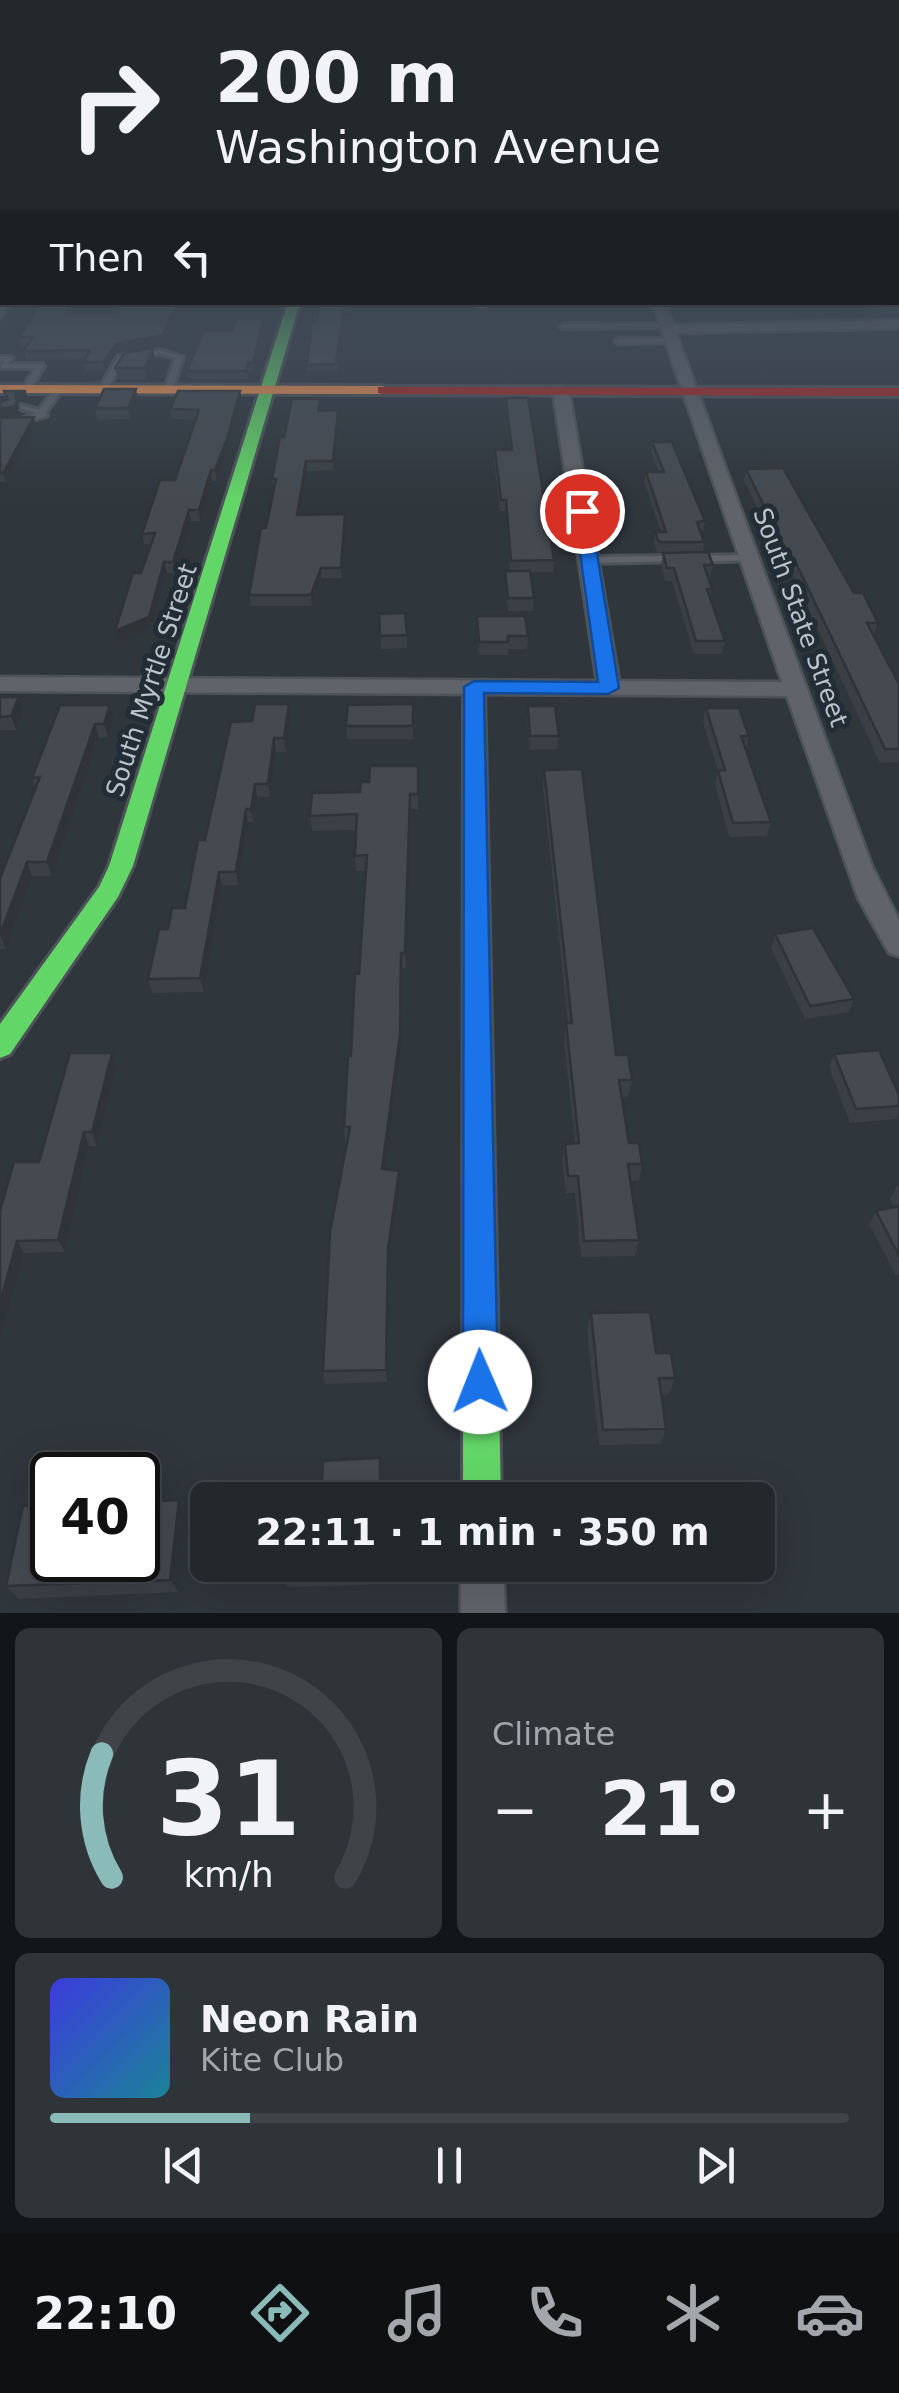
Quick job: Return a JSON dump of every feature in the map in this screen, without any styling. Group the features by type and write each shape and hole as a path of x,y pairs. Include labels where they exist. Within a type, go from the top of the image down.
{"street":[{"name":"South Myrtle Street","path":"0,1046 110,891 121,866 279,351"},
{"name":"South State Street","path":"676,351 872,898 899,946"},
{"path":"0,389 22,407 59,388 899,392"},
{"path":"561,391 608,688"},
{"path":"0,684 798,689"},
{"path":"474,687 482,1482"},
{"path":"482,1582 483,1613"}],"lane":[{"path":"104,388 122,358 162,352 179,357 169,389"},
{"path":"0,358 9,359 4,366 40,366 22,407"},
{"path":"0,423 29,423 44,414 59,388"},
{"path":"22,407 44,414"},
{"path":"22,407 44,414"},
{"path":"590,560 751,558"}],"building":[{"path":"89,351 111,351 103,362 84,362"},
{"path":"152,351 145,368 115,368 124,353"},
{"path":"195,351 256,351 246,371 187,371"},
{"path":"309,351 338,351 336,364 307,365"},
{"path":"104,389 136,389 128,408 95,408"},
{"path":"4,391 26,391 16,393 16,406 0,409 0,402 8,400"},
{"path":"178,391 240,391 227,439 215,470 211,470 199,510 189,510 173,562 164,562 149,617 115,631 133,573 141,573 155,533 142,534 160,480 175,480 199,410 170,409"},
{"path":"506,398 528,398 554,560 511,561 506,500 501,500 495,450 512,450"},
{"path":"292,399 320,399 318,411 338,410 333,461 306,461 297,515 345,514 341,568 321,568 311,595 249,595 261,528 266,528 276,479 272,479 280,437 284,437"},
{"path":"34,417 3,473 0,473 0,418"},
{"path":"652,442 672,442 705,521 697,522 704,542 659,542 655,532 666,532 646,472 664,472"},
{"path":"783,468 854,593 863,593 878,623 867,623 899,684 899,749 885,749 746,469"},
{"path":"708,552 713,565 704,565 712,589 707,589 725,641 696,641 674,568 667,568 663,553"},
{"path":"505,571 530,571 534,598 508,598"},
{"path":"405,613 407,635 380,636 379,614"},
{"path":"477,616 525,616 528,636 508,636 508,642 479,642"},
{"path":"0,697 19,697 11,716 0,717"},
{"path":"255,704 289,704 284,738 274,738 268,784 255,784 251,809 246,809 236,872 219,872 200,978 148,979 159,929 168,929 172,908 185,908 198,840 205,840 231,722 252,721"},
{"path":"413,704 413,726 346,726 348,705"},
{"path":"60,705 110,705 104,724 95,724 47,862 27,862 0,935 0,878 40,777 32,778"},
{"path":"528,706 555,706 559,736 530,736"},
{"path":"706,708 739,708 749,736 741,736 771,822 733,823 718,771 725,770"},
{"path":"370,766 418,766 418,794 410,794 400,1034 382,1169 399,1171 388,1249 386,1370 323,1371 330,1232 350,1127 344,1127 348,1056 355,974 359,974 367,855 355,856 357,814 310,816 312,793 360,792 361,782 369,782"},
{"path":"582,769 616,1055 628,1055 632,1080 619,1080 629,1143 639,1143 642,1164 628,1164 639,1240 584,1241 578,1176 568,1176 565,1144 579,1143 566,1023 572,1023 544,770"},
{"path":"813,928 854,999 810,1006 775,934"},
{"path":"879,1050 899,1095 899,1106 856,1109 834,1054"},
{"path":"70,1053 112,1053 92,1132 84,1132 58,1240 17,1241 0,1303 0,1211 14,1162 39,1162"},
{"path":"899,1206 899,1256 876,1211"},
{"path":"650,1312 656,1353 671,1353 675,1378 659,1378 666,1429 603,1430 591,1313"},
{"path":"380,1458 380,1482 322,1482 323,1461"},
{"path":"179,1500 170,1580 160,1580 160,1501"},
{"path":"23,1506 30,1506 30,1582 115,1582 6,1586"}],"traffic: fast":[{"path":"0,1046 109,891 121,866 279,351"},
{"path":"474,687 482,1482"}],"traffic: slow":[{"path":"0,389 383,390"}],"traffic: jam":[{"path":"383,390 899,392"}],"route":[{"path":"480,1382 474,687 608,688 582,511"}]}
